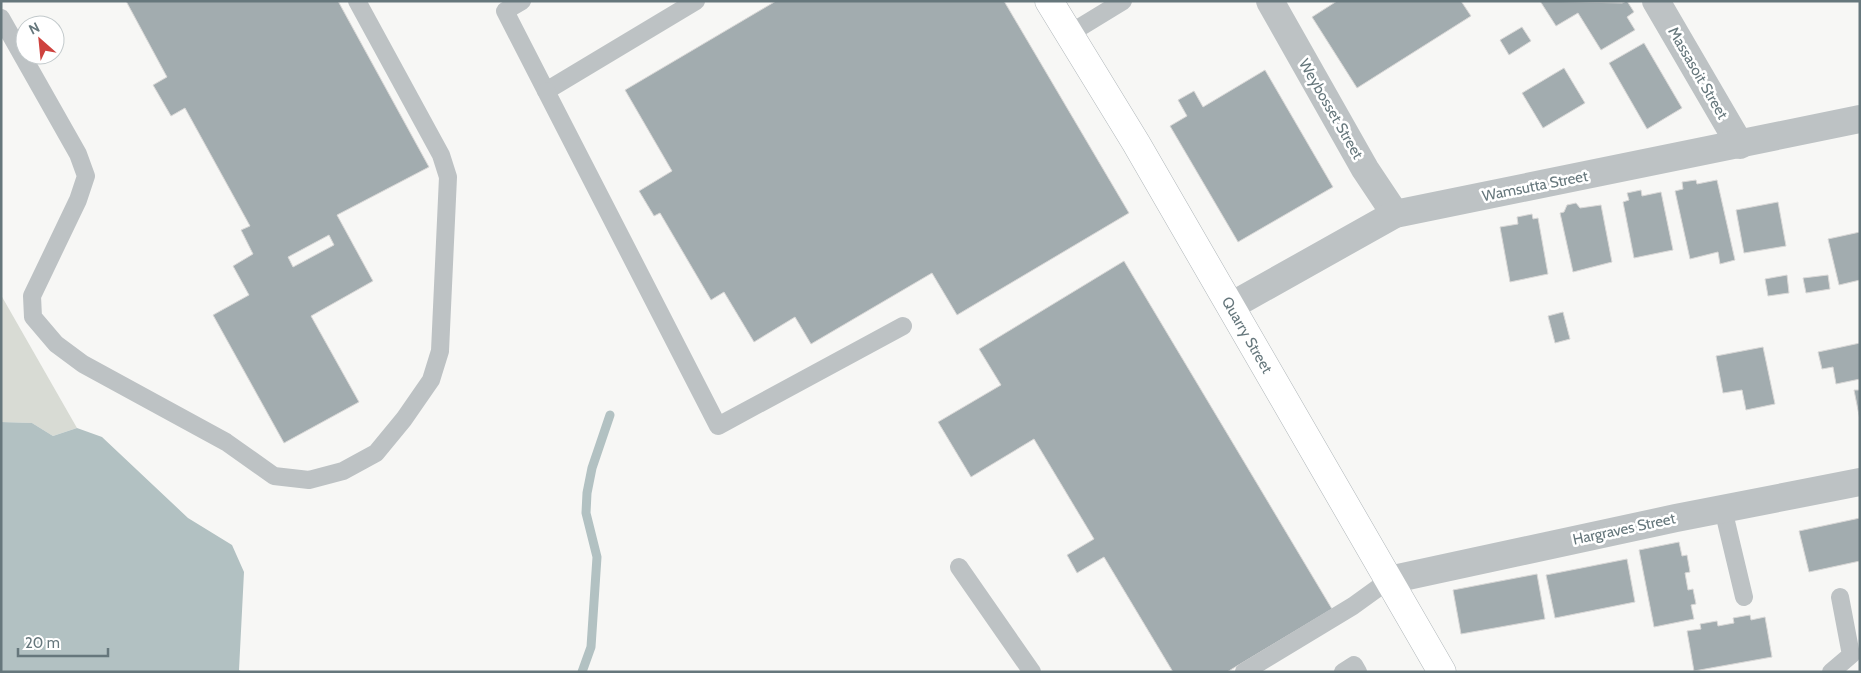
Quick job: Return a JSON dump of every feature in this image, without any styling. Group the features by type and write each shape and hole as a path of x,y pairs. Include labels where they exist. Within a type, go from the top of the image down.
{"street":[{"name":"Quarry Street","path":"1049,1 1136,143 1442,672"},
{"name":"Weybosset Street","path":"1270,1 1364,168 1395,214"},
{"name":"Massasoit Street","path":"1656,1 1740,145"},
{"name":"Wamsutta Street","path":"1230,306 1395,214 1860,119"},
{"name":"Hargraves Street","path":"1389,580 1860,482"}],"lane":[{"path":"1,18 78,154 86,176 78,200 32,296 33,317 56,344 83,364 226,442 274,476 309,480 343,471 376,453 404,419 431,380 440,352 448,177 441,155 357,1"},
{"path":"522,1 505,11 718,426 903,326"},
{"path":"546,91 696,1"},
{"path":"1069,34 1122,1"},
{"path":"1723,509 1744,597"},
{"path":"959,567 1032,672"},
{"path":"1244,672 1353,606 1389,580"},
{"path":"1831,672 1851,655 1840,597"},
{"path":"1343,672 1354,665 1358,672"}],"shaded area":[{"path":"1,295 77,428 53,436 32,423 1,422"},
{"path":"1,422 32,423 53,436 77,428 102,437 188,518 232,545 244,572 239,670 242,672 1,672"}],"building":[{"path":"126,1 338,1 429,167 337,215 373,281 311,316 359,402 284,443 213,315 249,295 233,266 253,254 241,230 250,226 185,108 171,116 153,85 167,77","holes":["329,235 334,245 293,267 288,257"]},
{"path":"776,1 1004,1 1129,213 957,315 932,273 811,344 795,317 754,342 724,292 711,300 660,213 654,216 639,191 672,171 625,90"},
{"path":"1337,1 1461,1 1471,16 1357,88 1312,17"},
{"path":"1540,1 1622,3 1627,1 1634,12 1627,17 1635,30 1601,50 1578,13 1556,26"},
{"path":"1522,27 1531,41 1509,55 1500,40"},
{"path":"1644,43 1682,108 1647,129 1609,63"},
{"path":"1564,68 1585,103 1543,128 1522,93"},
{"path":"1265,70 1333,187 1238,242 1170,126 1187,116 1178,100 1194,91 1203,107"},
{"path":"1696,180 1697,184 1717,180 1735,260 1720,264 1718,252 1690,259 1675,191 1683,189 1682,182"},
{"path":"1641,190 1642,196 1661,192 1673,250 1634,258 1623,202 1629,200 1627,193"},
{"path":"1778,202 1786,246 1744,253 1736,210"},
{"path":"1576,203 1580,208 1601,205 1612,262 1573,272 1560,213 1564,212 1567,205"},
{"path":"1532,214 1533,219 1538,218 1548,274 1510,282 1500,227 1518,224 1517,217"},
{"path":"1860,232 1860,280 1839,285 1828,239"},
{"path":"1124,261 1332,609 1227,672 1173,672 1104,557 1077,573 1067,555 1094,539 1034,439 971,477 938,422 1001,385 979,349"},
{"path":"1787,275 1789,293 1768,296 1765,279"},
{"path":"1828,275 1830,289 1806,293 1803,278"},
{"path":"1563,312 1570,339 1555,343 1548,316"},
{"path":"1860,343 1860,379 1836,384 1833,367 1822,369 1818,352"},
{"path":"1763,347 1775,404 1746,410 1742,390 1723,393 1716,356"},
{"path":"1854,390 1860,390 1860,420"},
{"path":"1860,518 1860,561 1809,572 1799,531"},
{"path":"1679,542 1682,556 1687,555 1690,572 1685,573 1688,590 1693,589 1696,604 1691,605 1694,619 1654,627 1639,550"},
{"path":"1627,559 1635,602 1555,618 1546,575"},
{"path":"1537,574 1545,619 1461,634 1453,590"},
{"path":"1750,615 1751,620 1765,617 1772,657 1694,671 1687,631 1701,629 1700,624 1717,621 1718,626 1734,623 1733,618"}],"waterway":[{"path":"582,672 591,647 597,557 586,513 587,493 592,468 610,415"}]}
